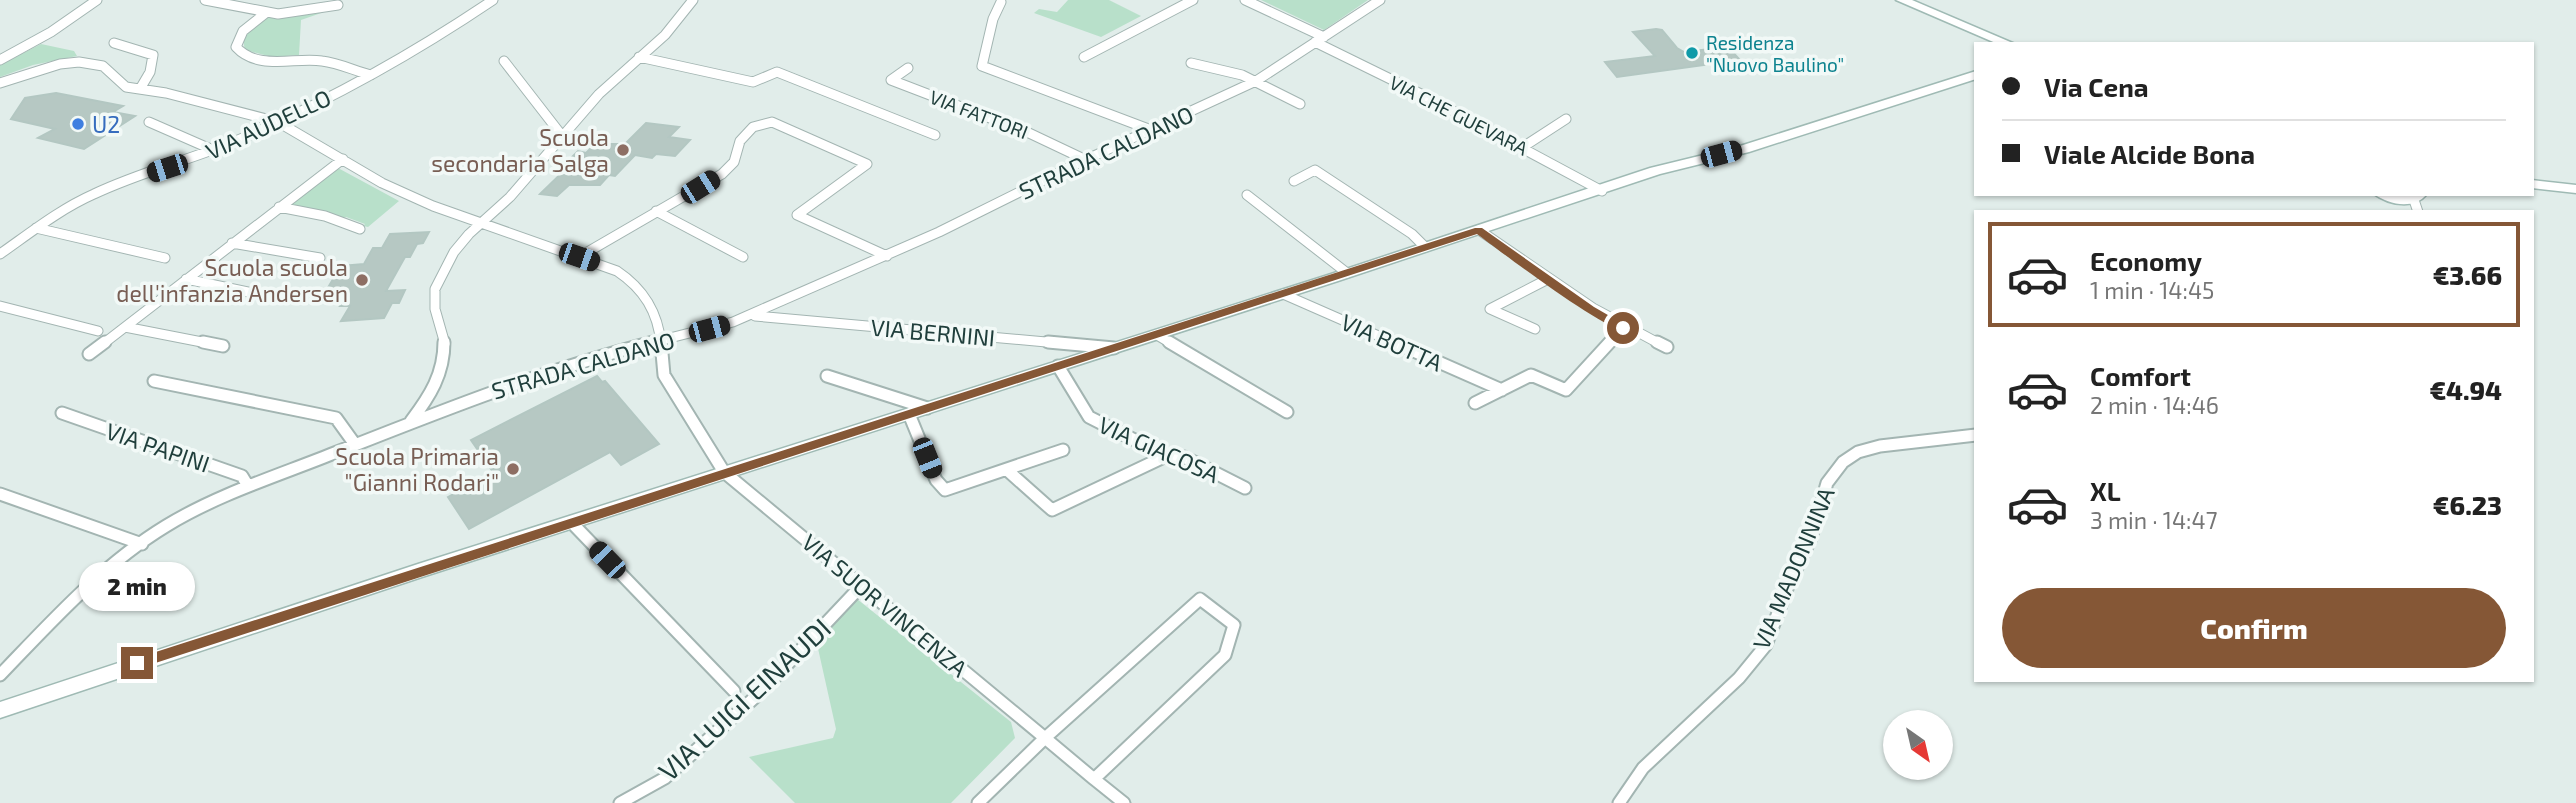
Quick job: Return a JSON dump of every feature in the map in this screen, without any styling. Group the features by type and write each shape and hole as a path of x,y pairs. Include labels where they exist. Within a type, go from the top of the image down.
{"street":[{"path":"0,60 51,32 97,0"},
{"path":"205,0 278,14 338,5"},
{"name":"VIA AUDELLO","path":"0,254 36,228 93,194 212,150 278,122 371,75 436,39 493,0"},
{"path":"411,421 430,396 442,368 445,344 437,320 435,289 454,252 480,223 510,197 599,94 665,35 693,0"},
{"path":"1084,57 1193,0"},
{"name":"VIA CHE GUEVARA","path":"1245,0 1602,191"},
{"name":"STRADA CALDANO","path":"0,675 78,594 166,526 248,486 354,443 552,370 661,338 684,336 751,315 887,256 1256,80 1380,0"},
{"path":"1902,0 2004,42"},
{"path":"1001,2 993,19 982,66 1151,130"},
{"path":"267,12 249,24 238,38 236,47 244,55 270,62 322,61 371,75"},
{"path":"114,43 153,55 150,72 140,89"},
{"path":"639,57 753,82 778,72 935,135"},
{"path":"504,61 563,137"},
{"name":"VIA SUOR VINCENZA","path":"0,83 40,68 79,62 103,66 126,86 166,93 278,122 382,183 480,223 617,271 632,281 652,305 661,338 664,375 724,472 1124,803"},
{"path":"1191,63 1256,80 1300,104"},
{"name":"VIA FATTORI","path":"908,68 891,80 1029,132 1086,160"},
{"path":"0,710 724,472 1157,335 1656,172 1744,149 1974,76"},
{"path":"1523,147 1566,119"},
{"path":"149,122 212,150"},
{"path":"579,257 722,174 734,162 740,141 753,127 766,122 778,122 867,164 797,215 887,256"},
{"path":"89,354 343,159"},
{"path":"1294,181 1315,170 1412,234 1425,247"},
{"path":"2534,184 2576,188"},
{"path":"1247,195 1347,273"},
{"path":"2388,196 2418,202"},
{"path":"279,206 325,216 360,229"},
{"path":"656,211 743,257"},
{"path":"36,228 165,258"},
{"path":"1479,230 1623,328 1667,347"},
{"path":"232,243 320,258"},
{"path":"186,279 277,298"},
{"path":"1535,329 1490,309 1548,279"},
{"name":"VIA BOTTA","path":"1283,294 1502,390"},
{"path":"0,306 98,331"},
{"name":"VIA BERNINI","path":"751,315 1114,348"},
{"path":"125,327 223,346"},
{"path":"1475,403 1531,375 1566,390 1623,328"},
{"path":"1157,335 1287,412"},
{"name":"VIA GIACOSA","path":"1058,366 1089,417 1166,456 1184,457 1245,488"},
{"path":"828,376 927,408"},
{"path":"154,381 336,418 354,443"},
{"name":"VIA PAPINI","path":"62,413 242,476 248,486"},
{"path":"909,414 940,487 950,489 1063,450"},
{"name":"VIA MADONNINA","path":"1619,803 1643,768 1739,678 1766,645 1788,586 1811,538 1827,483 1843,462 1858,452 1880,446 1974,435"},
{"path":"1007,470 1052,510 1166,456"},
{"path":"0,494 142,544"},
{"path":"571,522 734,691"},
{"name":"VIA LUIGI EINAUDI","path":"620,803 665,778 762,691 862,585"},
{"path":"978,803 1045,738 1200,599 1234,625 1225,655 1094,779"},
{"path":"0,716 86,680"}],"green space":[{"path":"1068,0 1109,0 1141,16 1101,37 1034,13 1039,9 1057,12"},
{"path":"1261,0 1368,0 1324,30"},
{"path":"318,7 324,12 301,20 299,55 272,57 245,50 244,38 249,29 258,22 282,13"},
{"path":"41,44 74,51 77,56 33,65 0,77 0,65"},
{"path":"338,168 399,201 368,227 346,217 342,219 288,204"},
{"path":"857,599 1011,722 1015,738 951,803 795,803 749,757 833,738 836,729 817,644"}],"building":[{"name":"Residenza \"Nuovo Baulino\"","path":"1662,30 1677,48 1684,52 1728,47 1740,60 1617,77 1605,62 1655,56 1633,32"},
{"name":"U2","path":"56,93 123,106 113,112 135,116 84,149 38,138 55,129 11,119 25,98"},
{"path":"646,123 679,127 669,137 690,140 675,156 656,154 652,158 635,155 615,176 609,175 600,185 569,185 557,196 540,194 570,165 565,164 578,151 586,153 595,144 625,144"},
{"path":"429,232 423,243 417,244 410,257 405,257 386,291 405,290 399,303 392,303 384,318 341,321 350,306 340,306 349,290 326,291 341,266 364,264 373,248 382,248 390,234"},
{"path":"597,376 602,382 605,381 659,444 621,465 610,452 469,529 448,497 493,472 471,440"}],"place":[{"name":"Residenza \"Nuovo Baulino\"","path":"1692,53"},
{"name":"U2","path":"78,124"},
{"name":"Scuola secondaria Salga","path":"623,150"},
{"name":"Scuola scuola dell'infanzia Andersen","path":"362,280"},
{"name":"Scuola Primaria \"Gianni Rodari\"","path":"513,469"}],"route":[{"path":"137,663 1479,230 1590,309 1623,328"}]}
